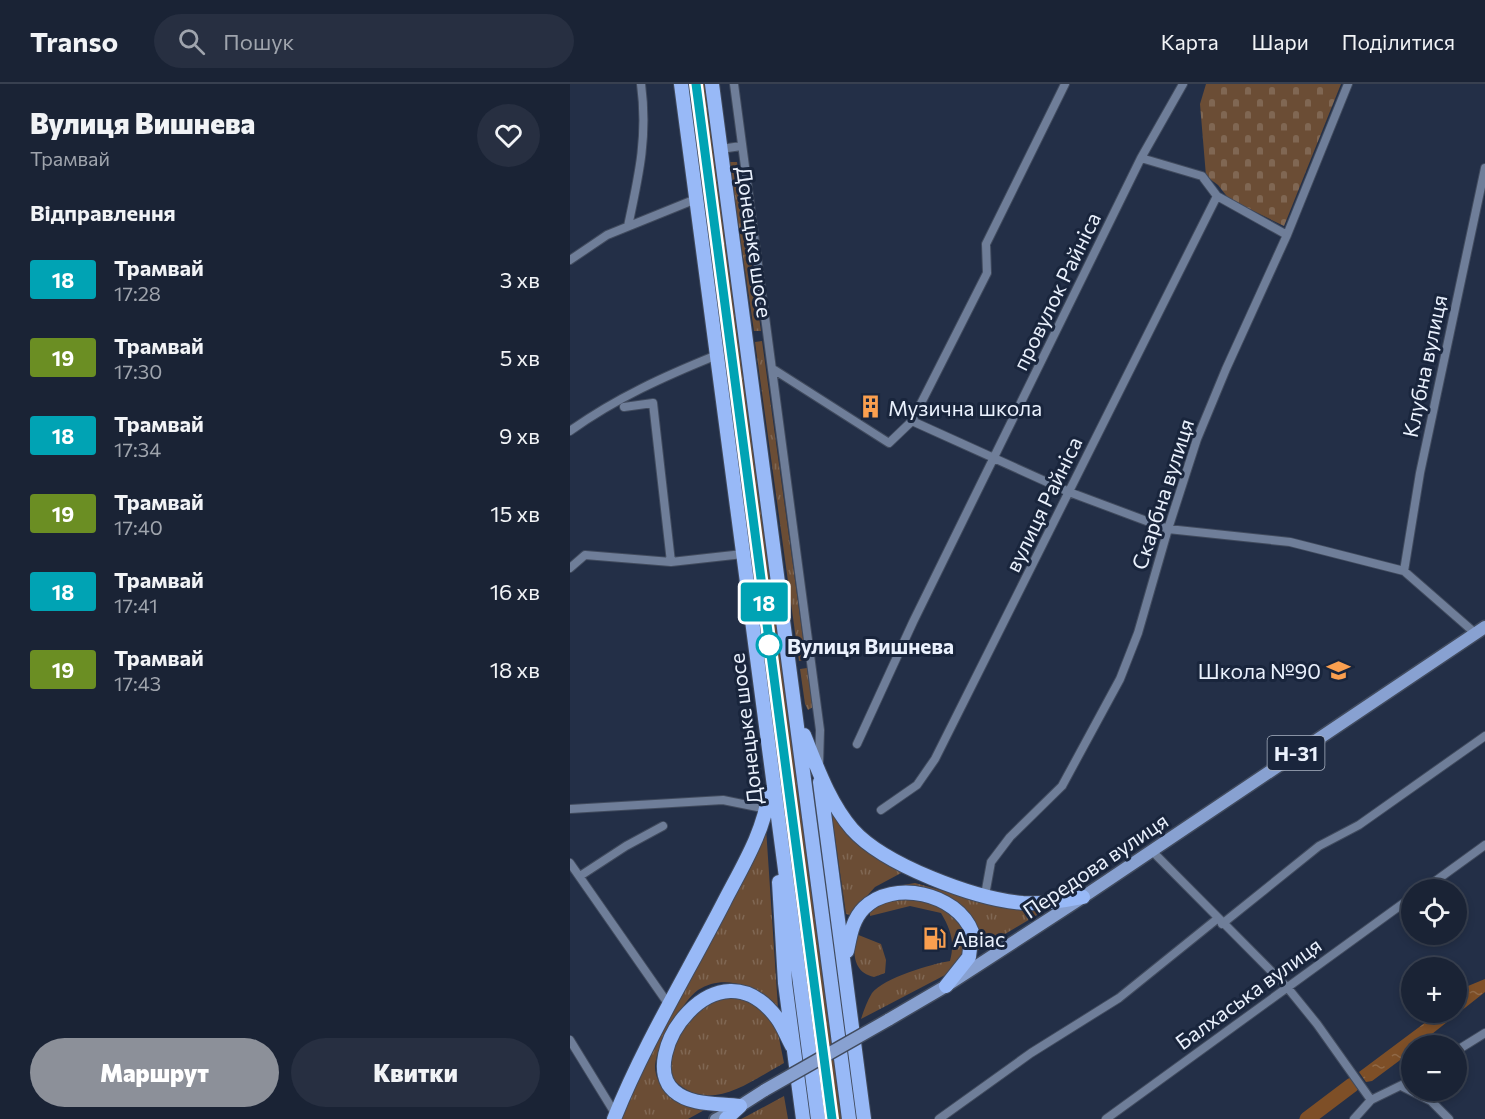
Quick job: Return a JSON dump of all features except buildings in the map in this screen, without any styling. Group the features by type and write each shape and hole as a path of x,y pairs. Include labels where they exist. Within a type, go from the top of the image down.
{"highway":[{"name":"Донецьке шосе","path":"681,84 818,1119"},
{"name":"Донецьке шосе","path":"712,84 849,1119"},
{"path":"796,713 819,772 844,819 865,842 887,856 933,878 986,896 1032,903 1083,897"},
{"path":"819,772 864,1119"},
{"path":"615,1117 669,1005 756,840 766,810 771,773"},
{"path":"816,871 823,804"},
{"path":"778,829 780,927 792,1046 803,1119"},
{"path":"845,959 851,932 862,909 887,894 917,893 939,900 957,911 972,932 969,957 946,986"},
{"path":"740,1106 687,1098 672,1089 663,1077 665,1052 680,1023 694,1006 714,993 743,994 760,1002 776,1017 792,1046"},
{"path":"726,1119 740,1106"}],"main road":[{"name":"Передова вулиця","path":"716,1119 946,986 1152,851 1480,630"}],"street":[{"path":"628,226 643,157 645,110 641,84"},
{"path":"734,84 820,730 819,772"},
{"path":"773,369 889,443 912,421 987,273 986,244 1065,84"},
{"name":"провулок Райніса","path":"857,744 913,622 1142,158 1183,84"},
{"name":"Скарбна вулиця","path":"986,896 991,862 998,850 1062,786 1120,679 1138,633 1197,439 1221,379 1287,235 1348,84"},
{"path":"721,149 741,146"},
{"path":"1142,158 1202,176 1217,196 1287,235"},
{"name":"Клубна вулиця","path":"1404,572 1420,473 1485,168"},
{"name":"вулиця Райніса","path":"881,810 917,785 935,759 1217,196"},
{"path":"570,260 607,235 696,200"},
{"path":"570,430 600,409 652,382 717,355"},
{"path":"624,407 653,403 671,562"},
{"path":"912,421 1069,492 1168,529 1290,542 1404,572 1480,630"},
{"path":"570,568 585,555 671,562 742,555"},
{"path":"939,1119 1031,1053 1119,998 1319,846 1359,825 1485,736"},
{"path":"570,808 723,800 766,810"},
{"path":"580,876 626,846 663,826"},
{"path":"1438,879 1485,845"},
{"path":"1152,851 1219,922 1287,987 1317,1024 1371,1100"},
{"path":"570,862 669,1005"},
{"name":"Балхаська вулиця","path":"1106,1119 1401,905"},
{"path":"1467,1044 1485,1033"},
{"path":"570,1040 615,1117"},
{"path":"1354,1119 1371,1100 1401,1088"},
{"path":"1431,1101 1449,1119"}],"green space":[{"path":"689,84 706,84 845,1119 825,1119"},
{"path":"1206,84 1341,84 1284,226 1229,199 1218,185 1206,176 1200,104"},
{"path":"729,162 737,162 761,331 754,331"},
{"path":"762,341 806,660 799,661 755,342"},
{"path":"807,668 813,707 808,710 800,669"},
{"path":"831,809 862,846 903,872 875,887 850,915 846,914"},
{"path":"766,828 778,1008 761,994 741,985 720,982 698,990 683,1008 663,1042 657,1056 655,1070 659,1082 669,1095 708,1108 688,1119 619,1119 641,1072"},
{"path":"915,883 987,903 1047,909 975,952 975,929 903,885"},
{"path":"902,897 937,906 953,915 965,931 966,952 947,974 861,1019 870,996 878,987 908,972 950,961 951,936 941,913 910,906 870,916 870,908"},
{"path":"831,909 863,1119 856,1119 828,912"},
{"path":"856,934 881,944 886,960 885,973 874,977 861,971 854,948"},
{"path":"721,995 753,1002 777,1028 784,1063 741,1087 713,1095 699,1095 685,1089 671,1077 671,1051 693,1013"},
{"path":"784,1096 788,1119 741,1119 747,1116"}],"water":[{"path":"1485,979 1485,992 1467,1006 1467,987"},
{"path":"1425,1023 1446,1023 1431,1035 1409,1035"},
{"path":"1401,1041 1401,1059 1372,1081 1366,1082 1359,1072"}],"waterway":[{"path":"1307,1119 1352,1085"}],"tram line":[{"name":"18","path":"696,84 832,1119"},
{"path":"700,84 837,1119"}],"place":[{"name":"Музична школа","path":"870,407"},
{"name":"Вулиця Вишнева","path":"769,645"},
{"name":"Школа №90","path":"1339,670"},
{"name":"Авіас","path":"935,938"}]}
